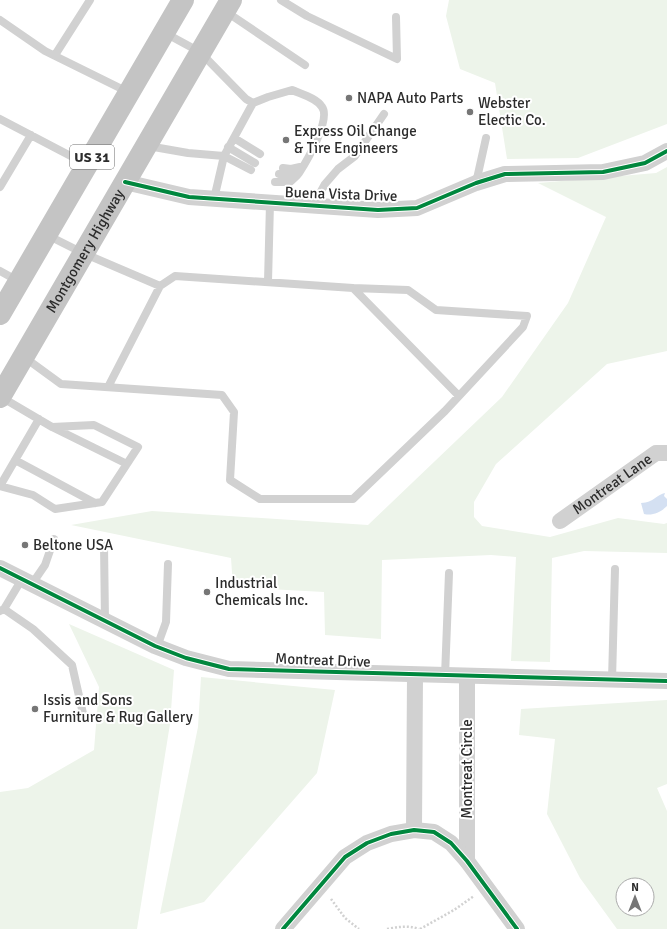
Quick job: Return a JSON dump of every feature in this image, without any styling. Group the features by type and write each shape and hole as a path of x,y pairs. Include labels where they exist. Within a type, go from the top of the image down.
{"main road":[{"name":"US 31","path":"0,314 183,0"},
{"name":"Montgomery Highway","path":"0,397 228,5"}],"street":[{"name":"Buena Vista Drive","path":"125,182 189,197 378,210 417,208 476,183 505,174 603,172 645,163 667,151"},
{"name":"Montreat Lane","path":"560,522 656,453 667,454"},
{"name":"Montreat Drive","path":"0,568 157,647 186,658 229,669 667,681"},
{"path":"414,830 415,675"},
{"name":"Montreat Circle","path":"467,861 468,676"},
{"path":"283,929 345,858 367,843 391,834 414,830 434,832 451,843 467,861 517,929"}],"lane":[{"path":"55,55 90,0"},
{"path":"281,0 307,16 397,59 396,16"},
{"path":"228,5 305,65"},
{"path":"0,20 45,51 129,92"},
{"path":"164,33 200,52 246,99 253,103"},
{"path":"214,199 224,156 253,103 292,90 318,103 323,107 324,114 323,125 317,141 302,168 290,182 279,174 291,169 302,168"},
{"path":"312,206 325,184 338,169 355,156 384,114"},
{"path":"0,119 87,165"},
{"path":"0,187 32,135"},
{"path":"234,138 260,154"},
{"path":"476,183 486,138"},
{"path":"147,146 188,153 224,156 253,166 228,147"},
{"path":"268,282 270,203"},
{"path":"46,235 83,253 160,286"},
{"path":"0,271 19,281"},
{"path":"23,356 61,384 222,395 234,412 230,480 260,499 352,500 445,411 523,327 527,316 436,310 408,290 352,288 175,276 160,286 108,387"},
{"path":"352,288 459,396"},
{"path":"0,397 52,427 127,464"},
{"path":"39,419 0,486 33,495 55,508 102,502 138,447 94,425 52,427"},
{"path":"15,460 95,503"},
{"path":"54,539 45,566 27,581 2,610 33,629 72,665 84,718"},
{"path":"104,544 105,621"},
{"path":"157,647 166,622 168,564"},
{"path":"612,680 615,569"},
{"path":"445,676 449,572"}],"path":[{"path":"320,886 345,918 359,929"},
{"path":"387,929 413,927 420,929 454,910 486,888"}],"shaded area":[{"path":"449,0 667,0 667,124 578,158 507,159 495,83 460,69 446,16"},
{"path":"667,167 667,351 607,364 496,464 474,502 474,517 482,526 550,537 618,518 664,524 667,523 667,553 584,551 552,558 550,662 511,661 516,557 491,555 382,560 381,639 325,635 324,592 233,587 231,558 71,525 152,511 368,525 502,397 568,303 606,217 538,183 656,173"},
{"path":"69,624 174,670 170,724 137,929 0,929 0,792 28,788 94,750 99,687"},
{"path":"201,677 335,690 317,773 204,902 160,914 198,727"},
{"path":"667,700 667,784 657,788 667,811 667,929 617,929 580,878 547,814 555,739 519,735 521,709"}],"water":[{"path":"665,493 664,496 667,499 667,506 657,513 644,514 641,503 652,500"}],"cycle path":[{"path":"125,182 189,197 378,210 417,208 476,183 505,174 603,172 645,163 667,151"},
{"path":"0,568 155,646 186,658 229,669 667,681"},
{"path":"283,929 345,857 367,843 391,834 414,830 434,832 451,843 467,861 517,929"}],"place":[{"name":"NAPA Auto Parts","path":"349,98"},
{"name":"Webster Electic Co.","path":"470,112"},
{"name":"Express Oil Change & Tire Engineers","path":"286,140"},
{"name":"Beltone USA","path":"25,545"},
{"name":"Industrial Chemicals Inc.","path":"207,592"},
{"name":"Issis and Sons Furniture & Rug Gallery","path":"35,709"}]}
